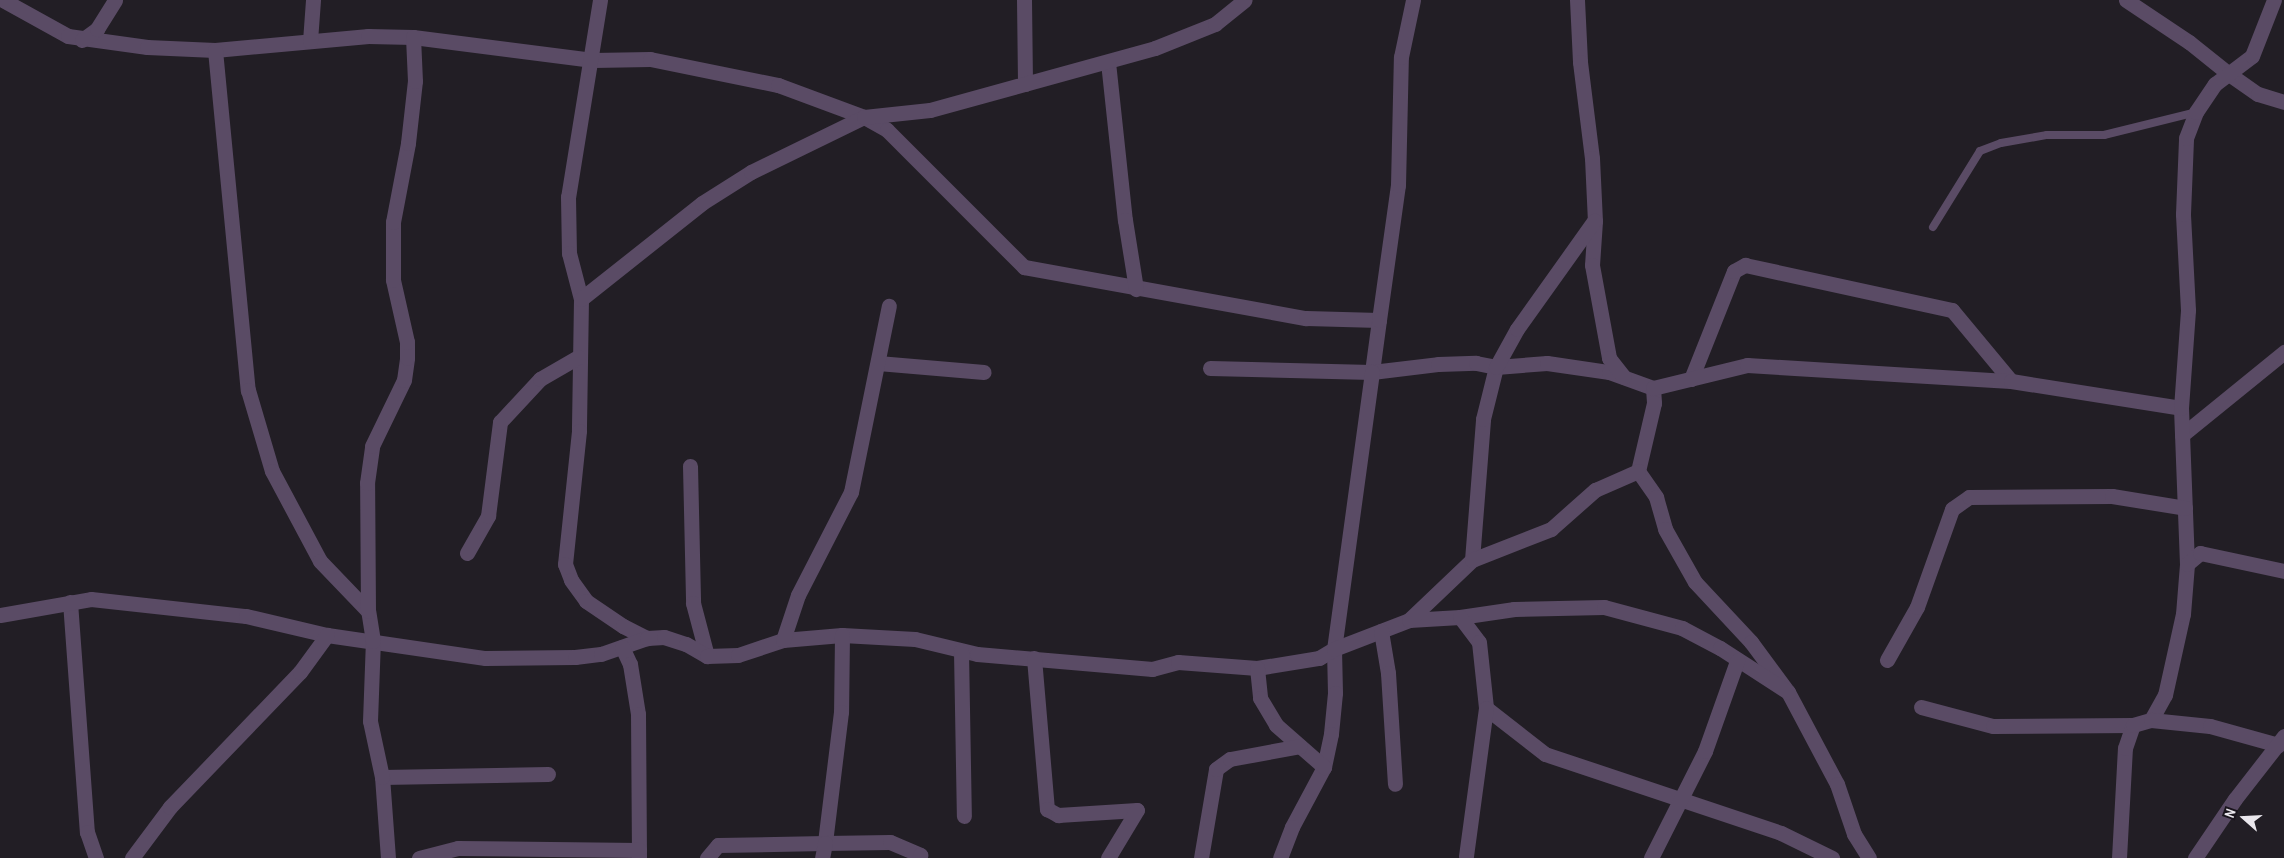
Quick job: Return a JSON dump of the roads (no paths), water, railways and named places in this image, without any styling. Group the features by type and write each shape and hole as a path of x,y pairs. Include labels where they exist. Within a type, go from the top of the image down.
{"street":[{"path":"3,0 56,31 82,40 147,47 215,50 368,36 413,38 593,60 650,59 778,85 864,117 886,130 1024,267 1136,289 1306,318 1380,320"},
{"path":"82,40 97,29 115,0"},
{"path":"310,41 313,0"},
{"path":"600,0 593,60 568,197 569,253 581,299 578,356 579,431 565,564 571,580 586,601 623,626 647,638 676,640 707,656 738,655 783,640 842,635 915,639 961,651 1152,669 1178,662 1198,661 1257,668 1319,658 1334,649 1409,620 1460,617 1514,608 1604,607 1682,628 1720,648 1737,661 1788,692"},
{"path":"1024,0 1025,84"},
{"path":"581,299 702,203 750,172 864,117 930,110 1155,48 1215,24 1245,0"},
{"path":"1280,858 1292,826 1324,766 1335,693 1334,649 1398,185 1401,57 1413,0"},
{"path":"1577,0 1595,221 1592,265 1608,358 1624,377"},
{"path":"2126,0 2188,42 2258,94 2284,102"},
{"path":"2151,720 2165,695 2183,614 2187,564 2181,408 2188,310 2182,214 2186,138 2196,112 2215,84 2252,56 2274,0"},
{"path":"388,858 382,777 370,721 373,642 368,611 367,483 372,446 404,380 407,358 408,342 393,280 394,222 414,90 413,38"},
{"path":"215,50 248,390 272,471 320,561 368,611"},
{"path":"1108,62 1125,220 1136,289"},
{"path":"1472,560 1483,419 1496,367 1517,329 1595,221"},
{"path":"1691,379 1734,271 1745,265 1952,310 2010,381"},
{"path":"783,640 798,595 851,492 889,306"},
{"path":"2182,436 2284,352"},
{"path":"467,553 488,516 500,422 540,379 578,356"},
{"path":"1210,368 1372,372 1438,364 1476,363 1496,367 1548,362 1624,377 1652,388 1747,365 2010,381 2181,408"},
{"path":"878,363 984,372"},
{"path":"1652,388 1654,404 1638,470 1656,496 1665,529 1695,582 1751,642 1788,692 1832,776 1854,834 1869,858"},
{"path":"690,466 693,603 707,656"},
{"path":"1409,620 1472,560 1551,529 1595,490 1638,470"},
{"path":"1887,660 1917,607 1952,509 1969,497 2112,496 2185,508"},
{"path":"2187,564 2200,553 2284,571"},
{"path":"0,616 70,602 127,602 150,607 246,616 327,636 373,642 405,649 485,658 575,657 601,654 647,638"},
{"path":"70,602 87,832 96,858"},
{"path":"1460,617 1479,642 1486,708 1466,856"},
{"path":"1381,631 1388,673 1395,784"},
{"path":"822,858 841,712 842,635"},
{"path":"132,858 170,808 300,672 327,636"},
{"path":"419,858 458,848 638,854 638,714 630,664 622,647"},
{"path":"961,651 964,816"},
{"path":"1034,658 1047,809 1058,815 1136,810 1108,858"},
{"path":"1651,858 1705,751 1737,661"},
{"path":"1257,668 1260,698 1276,725 1324,766"},
{"path":"1921,707 1993,726 2132,725 2151,720 2210,726 2281,741 2235,799 2195,858"},
{"path":"1486,708 1545,754 1781,833 1826,857"},
{"path":"2119,858 2125,748 2132,725"},
{"path":"1201,858 1216,769 1230,759 1300,746"},
{"path":"382,777 548,774"},
{"path":"707,858 718,846 890,842 920,855 919,858"}],"lane":[{"path":"1933,227 1980,151 2001,143 2047,135 2104,135 2196,112"}]}
